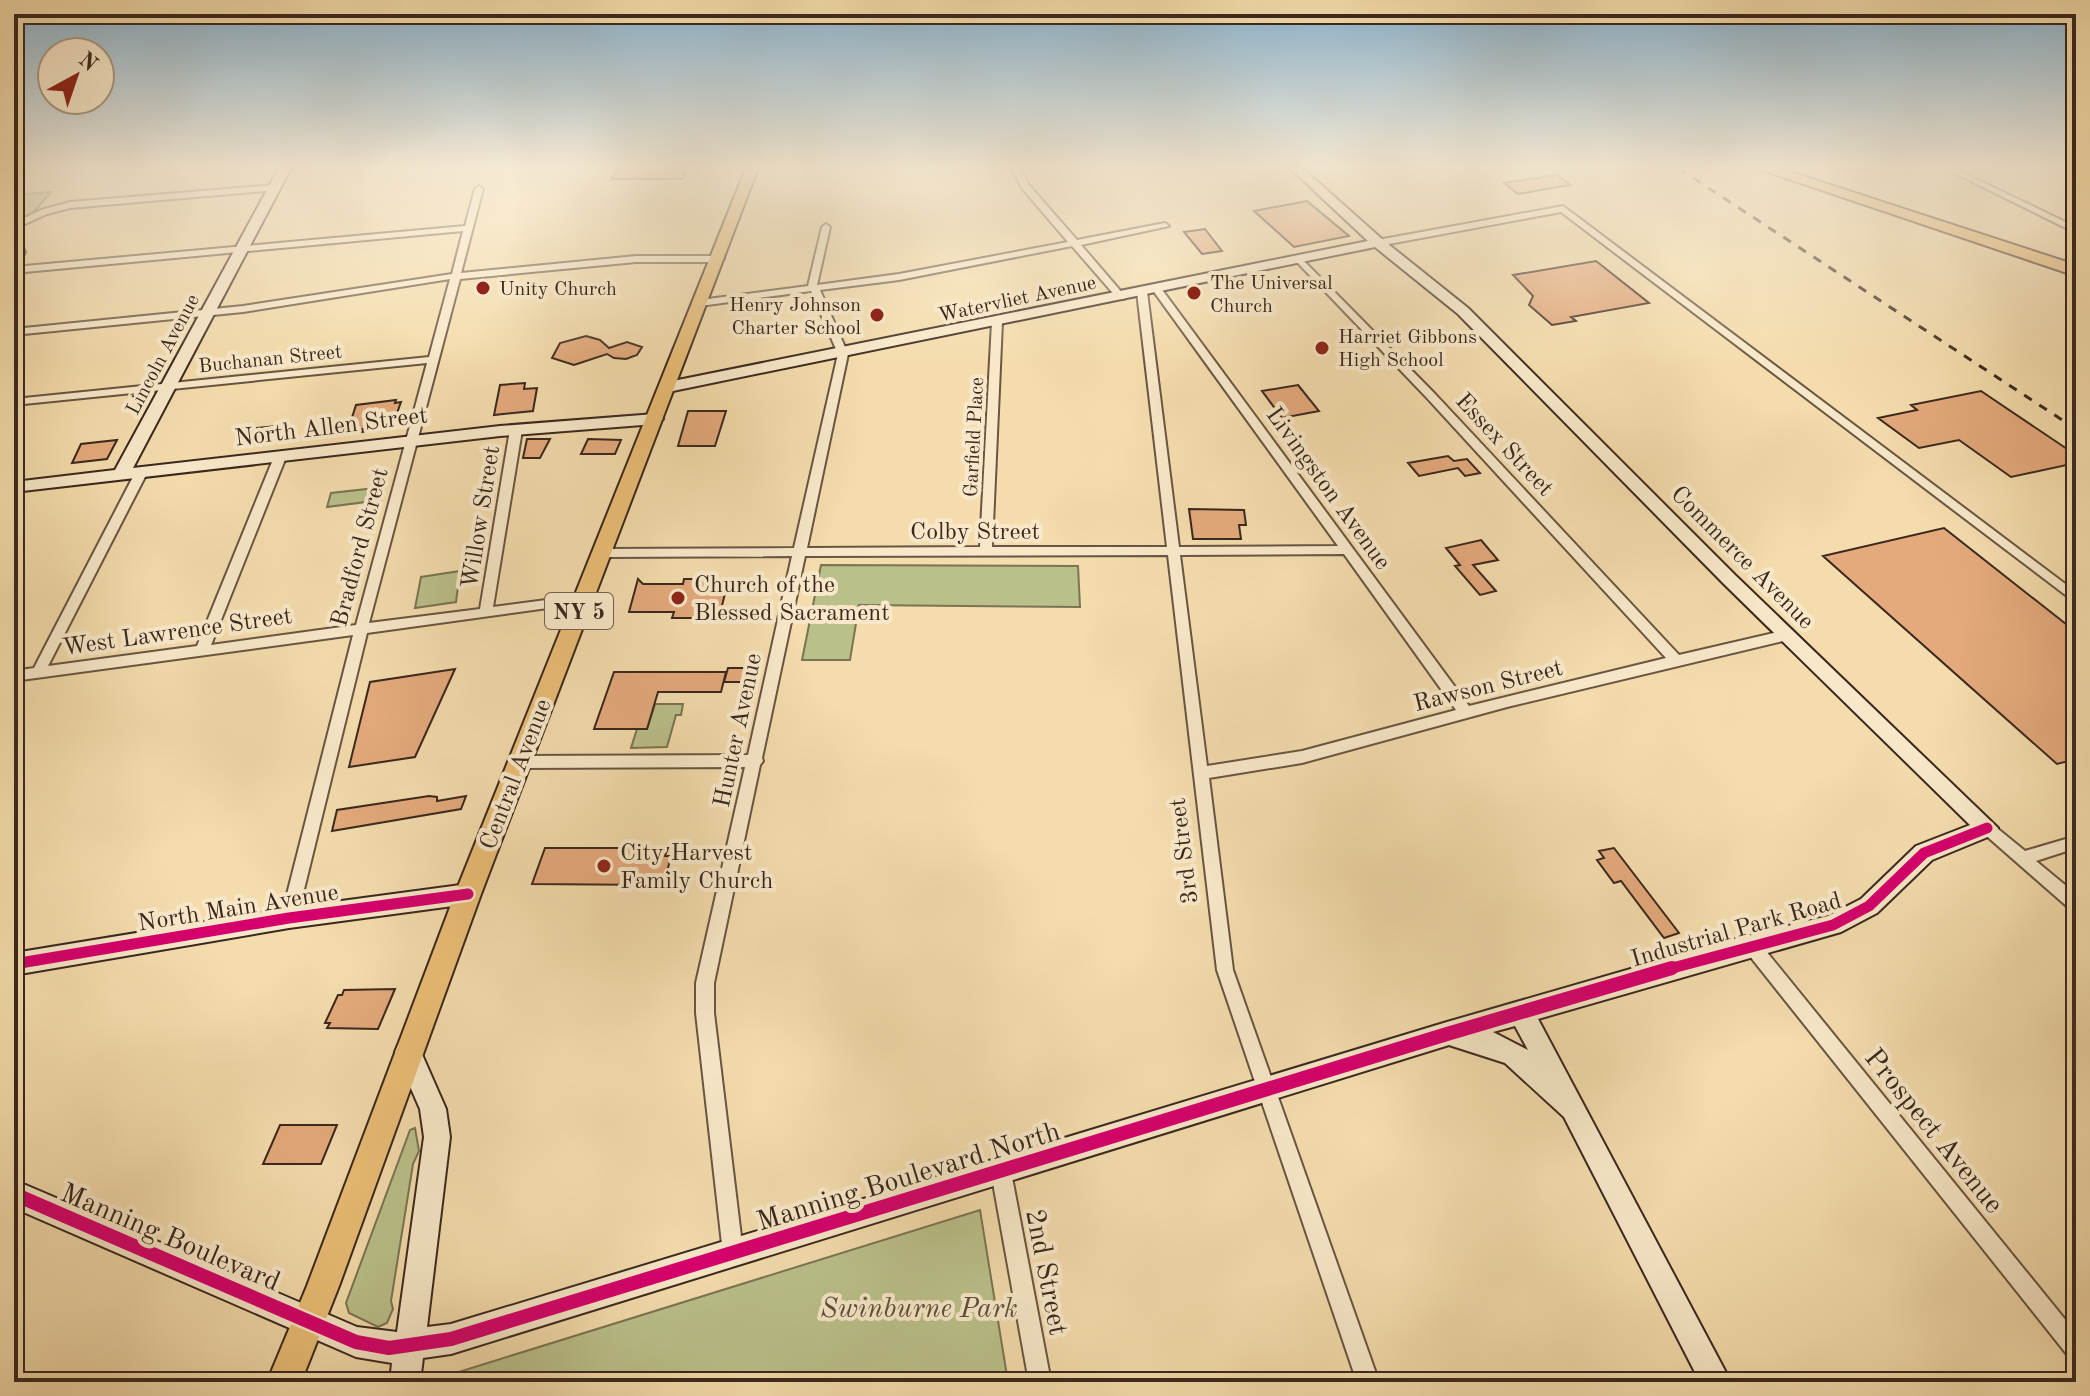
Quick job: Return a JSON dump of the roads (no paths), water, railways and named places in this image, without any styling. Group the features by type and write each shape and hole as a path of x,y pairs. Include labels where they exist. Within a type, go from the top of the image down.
{"highway":[{"path":"1961,233 2076,271"},
{"path":"1988,233 2076,262"}],"main road":[{"name":"Central Avenue","path":"284,1382 468,894 728,233"}],"street":[{"name":"Lincoln Avenue","path":"121,475 250,233"},
{"path":"14,270 413,233"},
{"name":"Bradford Street","path":"289,918 362,628 468,233"},
{"path":"824,233 812,283 843,354"},
{"path":"1067,233 1121,297"},
{"path":"700,303 903,276 1128,233"},
{"name":"Commerce Avenue","path":"1367,233 1463,311 1787,635 1987,828 2076,904"},
{"name":"Watervliet Avenue","path":"668,387 1432,233"},
{"name":"Watervliet Avenue","path":"1595,233 2076,599"},
{"path":"14,242 19,252 14,262"},
{"path":"14,332 206,314 457,276 636,259 719,259"},
{"name":"Essex Street","path":"1299,259 1676,660"},
{"name":"Livingston Avenue","path":"1149,291 1466,713"},
{"name":"3rd Street","path":"1149,291 1174,552 1223,961 1265,1092 1368,1382"},
{"name":"Garfield Place","path":"986,553 997,322"},
{"name":"Hunter Avenue","path":"733,1253 705,1013 705,983 843,354"},
{"name":"Buchanan Street","path":"14,402 435,359"},
{"name":"North Allen Street","path":"14,487 412,441 655,419"},
{"name":"Willow Street","path":"486,611 516,430"},
{"path":"202,650 280,457"},
{"path":"38,673 141,473"},
{"name":"Colby Street","path":"603,553 1346,550"},
{"name":"West Lawrence Street","path":"14,676 584,599"},
{"name":"Rawson Street","path":"1200,773 1244,769 1311,755 1676,660 1787,635"},
{"path":"520,762 756,761"},
{"name":"Industrial Park Road","path":"1521,1013 1852,917 1869,906 1924,853 1987,828"},
{"path":"2021,859 2076,842"},
{"name":"North Main Avenue","path":"14,964 289,918 468,894"},
{"name":"Prospect Avenue","path":"1751,945 2076,1350"},
{"path":"1521,1013 1716,1382"},
{"name":"Manning Boulevard North","path":"308,1321 370,1346 451,1339 1521,1013"},
{"path":"1447,1034 1496,1045 1514,1054 1573,1108"},
{"path":"405,1382 435,1171 437,1137 433,1109 408,1052"},
{"name":"2nd Street","path":"1001,1172 1040,1382"},
{"name":"Manning Boulevard","path":"14,1194 308,1321"}],"railway":[{"path":"1777,233 2076,429"}],"place":[{"name":"Unity Church","path":"483,288"},
{"name":"The Universal Church","path":"1194,293"},
{"name":"Henry Johnson Charter School","path":"877,315"},
{"name":"Harriet Gibbons High School","path":"1322,348"},
{"name":"Church of the Blessed Sacrament","path":"678,598"},
{"name":"City Harvest Family Church","path":"604,866"}],"park label":[{"name":"Swinburne Park","path":"919,1307"}]}
